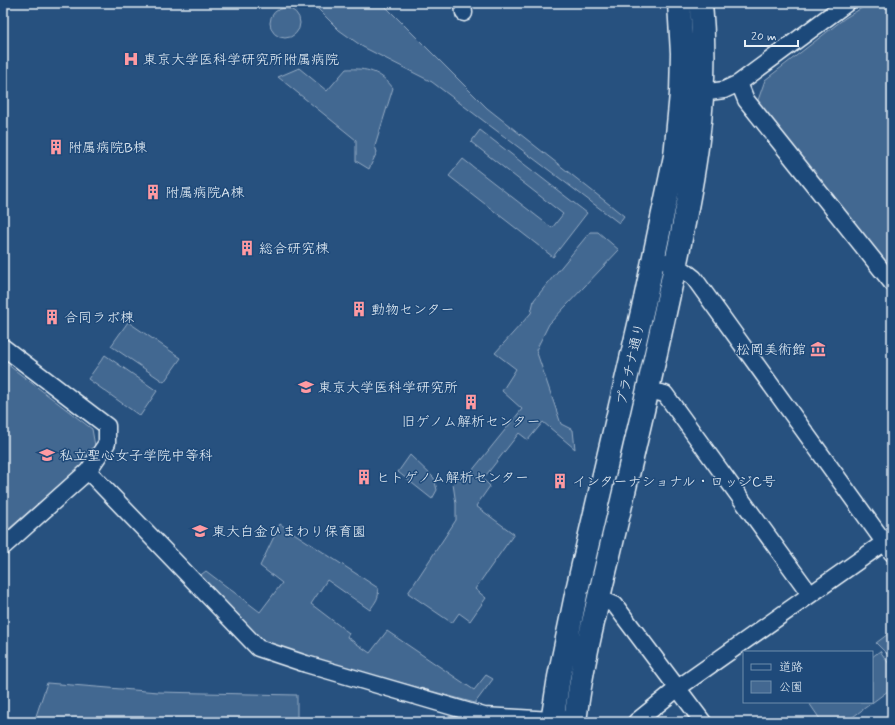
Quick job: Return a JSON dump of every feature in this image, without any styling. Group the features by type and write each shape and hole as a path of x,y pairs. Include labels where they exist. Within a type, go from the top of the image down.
{"main road":[{"name":"プラチナ通り","path":"552,721 559,677 577,590 654,259 675,156 681,94 682,53 679,3"},
{"name":"プラチナ通り","path":"575,719 599,598 648,390 676,264 697,158 705,53 701,3"}],"street":[{"path":"681,94 703,94 724,90 739,83 847,3"},
{"path":"739,83 746,100 892,283"},
{"path":"636,722 678,688 810,594 889,544 694,278 676,264 654,259"},
{"path":"3,347 107,426 107,443 88,471 3,547"},
{"path":"648,390 665,394 810,594"},
{"path":"88,471 258,648 306,664 484,716 552,721 575,719"},
{"path":"599,598 615,605 703,722"}],"green space":[{"path":"315,3 382,3 487,108 624,216 619,223 432,82 363,47 339,30 314,5"},
{"path":"870,3 892,3 892,273 756,106 765,80 845,18"},
{"path":"285,8 291,9 299,17 299,29 291,37 285,38 279,37 271,29 270,23 271,17 279,9"},
{"path":"299,68 327,91 346,69 367,70 378,74 393,88 375,146 377,152 369,169 356,161 356,140 278,77"},
{"path":"480,130 587,213 553,257 449,176 463,159 552,228 563,214 471,142"},
{"path":"590,232 598,232 619,250 549,324 536,350 561,424 573,430 575,449 543,422 528,440 519,433 483,479 490,486 476,506 514,534 475,589 486,598 470,621 459,613 452,623 408,593 456,520 456,504 453,484 462,474 467,477 522,409 502,391 516,369 495,353 531,313 534,300"},
{"path":"128,322 181,358 164,382 111,346"},
{"path":"105,355 157,391 140,416 88,379"},
{"name":"私立聖心女子学院中等科","path":"3,361 92,429 95,446 80,467 3,534"},
{"path":"410,455 434,478 437,490 432,499 398,472"},
{"path":"280,524 378,588 378,597 370,610 327,580 311,604 349,633 347,637 370,653 387,631 474,690 486,675 493,679 475,703 277,649 256,640 198,577 206,571 260,612 282,583 260,566"},
{"path":"892,631 892,658 891,658 876,643"},
{"path":"880,651 892,668 892,688 873,702 873,656"},
{"path":"47,683 158,692 297,695 297,722 34,722"},
{"path":"809,703 872,703 846,722 822,722"}],"place":[{"name":"東京大学医科学研究所附属病院","path":"131,59"},
{"name":"附属病院B棟","path":"56,147"},
{"name":"附属病院A棟","path":"153,192"},
{"name":"総合研究棟","path":"247,248"},
{"name":"動物センター","path":"359,309"},
{"name":"合同ラボ棟","path":"52,317"},
{"name":"松岡美術館","path":"818,349"},
{"name":"東京大学医科学研究所","path":"306,387"},
{"name":"旧ゲノム解析センター","path":"471,402"},
{"name":"私立聖心女子学院中等科","path":"47,455"},
{"name":"ヒトゲノム解析センター","path":"364,477"},
{"name":"インターナショナル・ロッジC号","path":"560,481"},
{"name":"東大白金ひまわり保育園","path":"200,531"}]}
